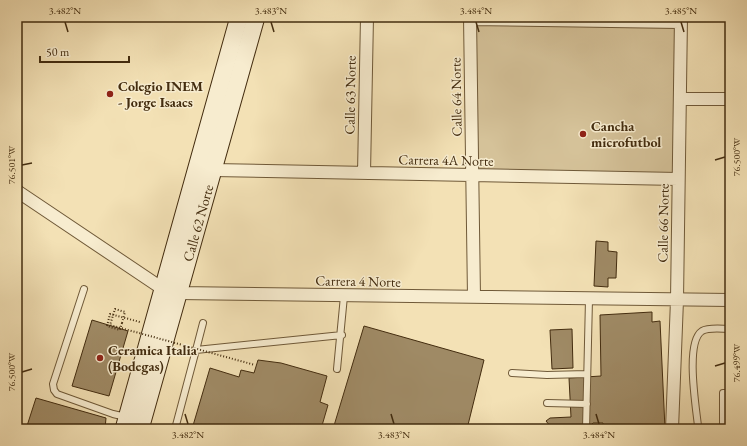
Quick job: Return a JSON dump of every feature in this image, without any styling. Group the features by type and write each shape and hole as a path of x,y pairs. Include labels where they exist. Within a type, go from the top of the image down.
{"street":[{"name":"Calle 62 Norte","path":"140,429 170,291 239,17"},
{"name":"Calle 62 Norte","path":"126,423 170,291 213,170 256,17"},
{"name":"Calle 63 Norte","path":"364,173 367,17"},
{"path":"470,18 681,20"},
{"name":"Calle 64 Norte","path":"470,18 474,297"},
{"name":"Calle 66 Norte","path":"672,429 677,300 681,20"},
{"path":"680,99 730,99"},
{"name":"Carrera 4A Norte","path":"213,170 678,179"},
{"path":"17,191 170,291"},
{"name":"Carrera 4 Norte","path":"170,291 344,296 730,300"}],"lane":[{"path":"84,289 53,384 54,390 57,394 113,414 126,423"},
{"path":"337,369 342,335 344,296"},
{"path":"586,429 589,299"},
{"path":"175,429 203,323"},
{"path":"700,429 698,426 693,377 693,351 698,335 703,330 730,329"},
{"path":"196,350 342,335"},
{"path":"512,373 547,375 587,374"},
{"path":"723,429 723,393 730,393"},
{"path":"547,403 587,404"}],"path":[{"path":"143,323 110,314 107,326 120,330 122,323 125,312 115,309 110,325 255,365"}],"shaded area":[{"path":"470,19 680,22 678,179 472,175"}],"building":[{"path":"596,241 608,242 608,251 617,252 616,278 608,278 608,287 594,286"},
{"path":"652,312 652,322 660,321 665,429 603,429 603,423 593,423 587,429 581,426 551,427 546,421 550,418 571,417 569,378 601,376 600,315"},
{"name":"Ceramica Italia (Bodegas)","path":"92,320 128,331 109,396 72,386"},
{"path":"364,326 484,360 467,429 333,429"},
{"path":"572,329 573,368 552,369 550,330"},
{"path":"258,360 281,363 327,376 320,402 328,405 321,429 192,429 210,368 239,377 241,370 254,373"},
{"path":"36,398 106,418 105,429 26,429"}],"place":[{"name":"Colegio INEM - Jorge Isaacs","path":"110,94"},
{"name":"Cancha microfutbol","path":"583,134"},
{"name":"Ceramica Italia (Bodegas)","path":"100,358"}]}
